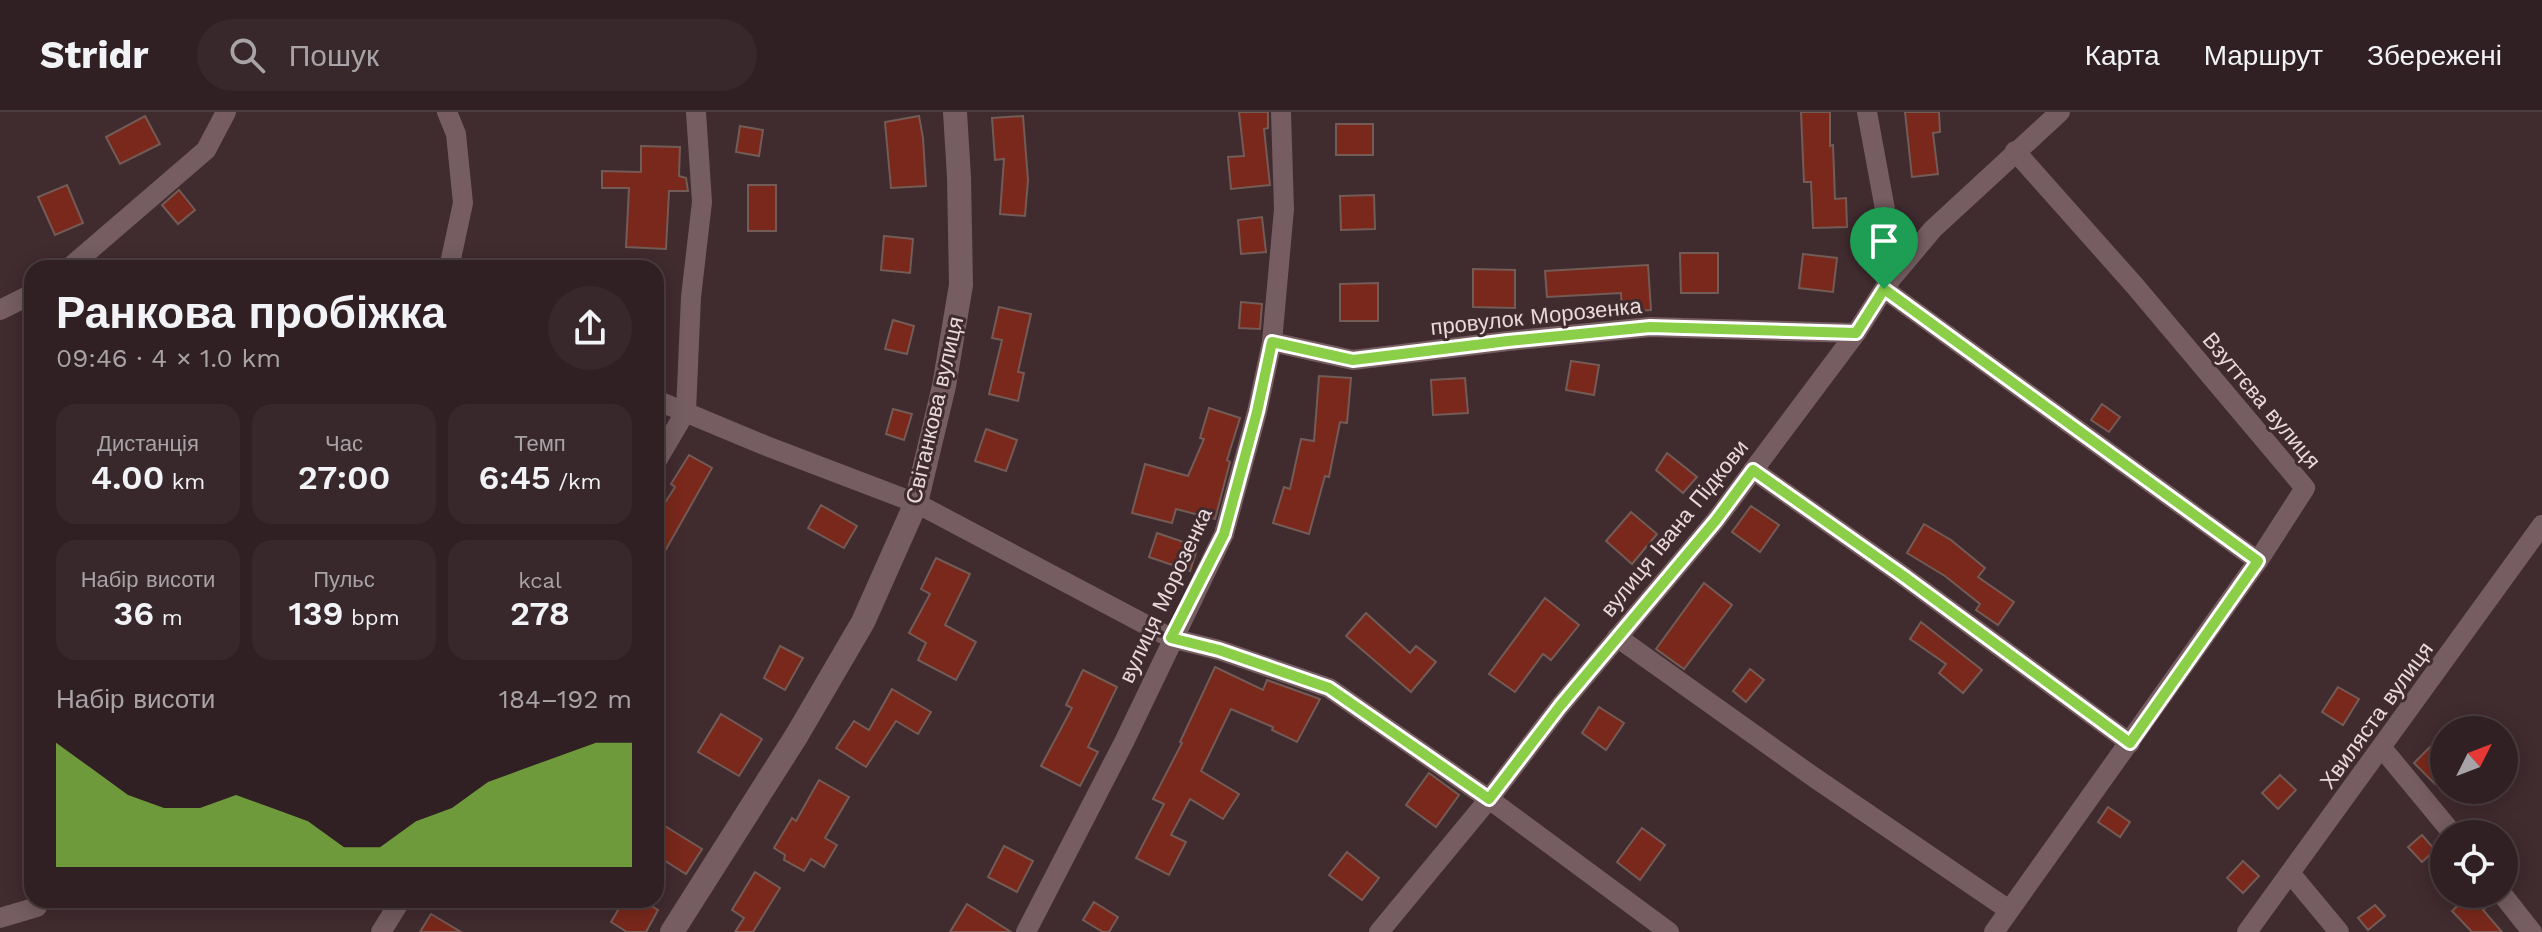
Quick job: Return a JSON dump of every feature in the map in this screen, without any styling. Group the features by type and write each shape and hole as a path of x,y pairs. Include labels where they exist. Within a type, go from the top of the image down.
{"street":[{"path":"78,260 206,150 226,112"},
{"path":"447,112 456,134 463,203 451,260"},
{"path":"664,448 686,411 691,297 702,202 696,112"},
{"name":"Світанкова вулиця","path":"672,932 797,735 863,622 916,503 944,386 961,285 955,112"},
{"name":"вулиця Морозенка","path":"1026,932 1124,742 1171,638 1224,534 1257,412 1272,342 1284,209 1281,112"},
{"path":"1867,112 1889,231 1887,285 2258,561"},
{"name":"вулиця Івана Підкови","path":"1379,932 1489,799 1560,706 1716,520 1856,333 1887,285 1933,229 2060,112"},
{"name":"Взуттєва вулиця","path":"1994,932 2258,561 2305,488 2135,286 2015,151"},
{"path":"0,310 24,298"},
{"name":"провулок Морозенка","path":"1272,342 1353,360 1650,327 1856,333"},
{"path":"664,403 916,503 1171,638 1219,650 1329,688 1489,799 1669,932"},
{"path":"1753,470 2130,743"},
{"name":"Хвиляста вулиця","path":"2247,932 2542,525"},
{"path":"1617,637 1815,778 2009,910"},
{"path":"2382,748 2441,820"},
{"path":"2290,873 2339,932"},
{"path":"0,918 34,908"},
{"path":"381,932 396,908"},
{"path":"2513,908 2532,932"}],"building":[{"path":"1239,112 1268,112 1268,128 1264,129 1270,185 1231,189 1228,157 1244,156"},
{"path":"1801,112 1830,112 1835,199 1846,198 1847,227 1813,228 1811,182 1804,182"},
{"path":"1905,112 1939,112 1940,132 1933,133 1938,174 1912,177"},
{"path":"145,116 160,144 120,164 106,137"},
{"path":"919,116 926,186 891,188 885,122"},
{"path":"1023,116 1028,180 1025,216 1000,214 1004,159 995,160 992,118"},
{"path":"1336,124 1373,124 1373,155 1336,155"},
{"path":"740,126 763,130 759,156 736,152"},
{"path":"641,146 680,147 679,176 686,178 688,191 669,191 666,249 626,247 629,188 602,188 602,171 641,172"},
{"path":"67,185 83,223 55,235 38,197"},
{"path":"748,185 776,185 776,231 748,231"},
{"path":"179,190 195,210 178,224 162,205"},
{"path":"1374,195 1375,229 1341,230 1340,196"},
{"path":"1262,217 1266,252 1241,254 1238,220"},
{"path":"884,236 913,239 910,273 881,270"},
{"path":"1680,253 1718,253 1718,293 1681,293"},
{"path":"1803,254 1837,258 1833,292 1799,288"},
{"path":"1648,265 1651,310 1622,312 1621,293 1547,297 1545,271"},
{"path":"1473,269 1515,270 1515,308 1473,307"},
{"path":"1378,283 1378,321 1340,321 1340,284"},
{"path":"1241,302 1262,304 1260,329 1239,328"},
{"path":"999,307 1031,314 1018,372 1024,373 1018,401 989,394 1002,340 992,338"},
{"path":"893,320 914,326 907,354 885,349"},
{"path":"1571,361 1599,365 1594,395 1566,390"},
{"path":"1319,376 1351,378 1347,423 1340,422 1329,477 1325,476 1309,534 1273,523 1284,487 1290,489 1301,439 1314,441"},
{"path":"1465,378 1468,413 1433,415 1431,380"},
{"path":"2102,404 2120,417 2109,432 2091,420"},
{"path":"1209,408 1240,418 1227,460 1230,462 1215,519 1176,509 1172,523 1132,513 1145,464 1188,476 1204,439 1200,438"},
{"path":"893,409 912,414 904,440 886,434"},
{"path":"986,429 1017,440 1006,471 975,461"},
{"path":"1667,453 1697,477 1683,493 1656,470"},
{"path":"689,455 712,468 664,553 664,504 675,487 671,484"},
{"path":"821,505 857,526 844,548 808,528"},
{"path":"1751,506 1779,525 1760,552 1732,532"},
{"path":"1631,512 1657,534 1632,564 1606,541"},
{"path":"1924,524 1951,540 1985,568 1978,577 2014,602 1998,625 1976,610 1980,604 1945,576 1907,553"},
{"path":"1157,533 1198,547 1190,571 1149,557"},
{"path":"936,558 970,574 945,625 976,642 956,680 918,660 926,643 909,633 930,594 921,589"},
{"path":"1704,583 1732,605 1684,669 1656,649"},
{"path":"1545,598 1579,625 1551,660 1543,654 1515,692 1489,674"},
{"path":"1366,613 1410,653 1416,646 1436,662 1411,692 1346,636"},
{"path":"1921,622 1982,670 1963,693 1939,673 1946,664 1910,639"},
{"path":"780,646 803,658 785,690 764,678"},
{"path":"1215,667 1263,690 1267,680 1320,699 1297,742 1272,730 1273,727 1231,709 1201,771 1239,794 1223,819 1190,799 1171,835 1186,842 1169,875 1136,858 1164,804 1153,799 1182,743"},
{"path":"1750,669 1764,680 1746,702 1733,691"},
{"path":"1083,670 1117,687 1088,747 1098,752 1080,786 1041,766 1072,708 1066,705"},
{"path":"2338,687 2359,699 2343,725 2322,712"},
{"path":"892,689 931,712 918,734 896,721 866,767 836,748 854,721 869,730"},
{"path":"1599,707 1624,723 1606,750 1582,733"},
{"path":"721,714 762,739 739,776 698,752"},
{"path":"2430,747 2430,779 2414,763"},
{"path":"1429,773 1459,795 1436,827 1406,805"},
{"path":"2280,775 2296,790 2278,809 2262,793"},
{"path":"819,780 849,797 825,838 837,845 824,867 811,859 804,871 784,860 785,855 774,848 792,818 796,821"},
{"path":"2108,807 2130,822 2120,837 2098,822"},
{"path":"664,828 702,849 686,874 664,860"},
{"path":"1642,828 1665,845 1640,880 1617,862"},
{"path":"2422,835 2430,844 2430,855 2422,862 2408,847"},
{"path":"1004,846 1033,861 1017,892 988,877"},
{"path":"1347,852 1379,878 1362,900 1329,875"},
{"path":"2243,861 2259,876 2243,893 2227,878"},
{"path":"755,872 780,888 753,932 735,932 744,918 732,910"},
{"path":"1094,902 1118,917 1109,932 1103,932 1083,920"},
{"path":"967,904 1011,932 950,932"},
{"path":"2375,905 2385,916 2368,930 2358,918"},
{"path":"619,908 658,910 646,932 627,932 611,922"},
{"path":"2455,908 2485,908 2483,910 2502,932 2472,932 2452,911"},
{"path":"431,914 461,932 420,932"}],"route":[{"path":"1884,289 2258,561 2130,743 1753,470 1716,520 1560,706 1489,799 1329,688 1219,650 1171,638 1224,534 1257,412 1272,342 1353,360 1650,327 1856,333 1884,289"}]}
